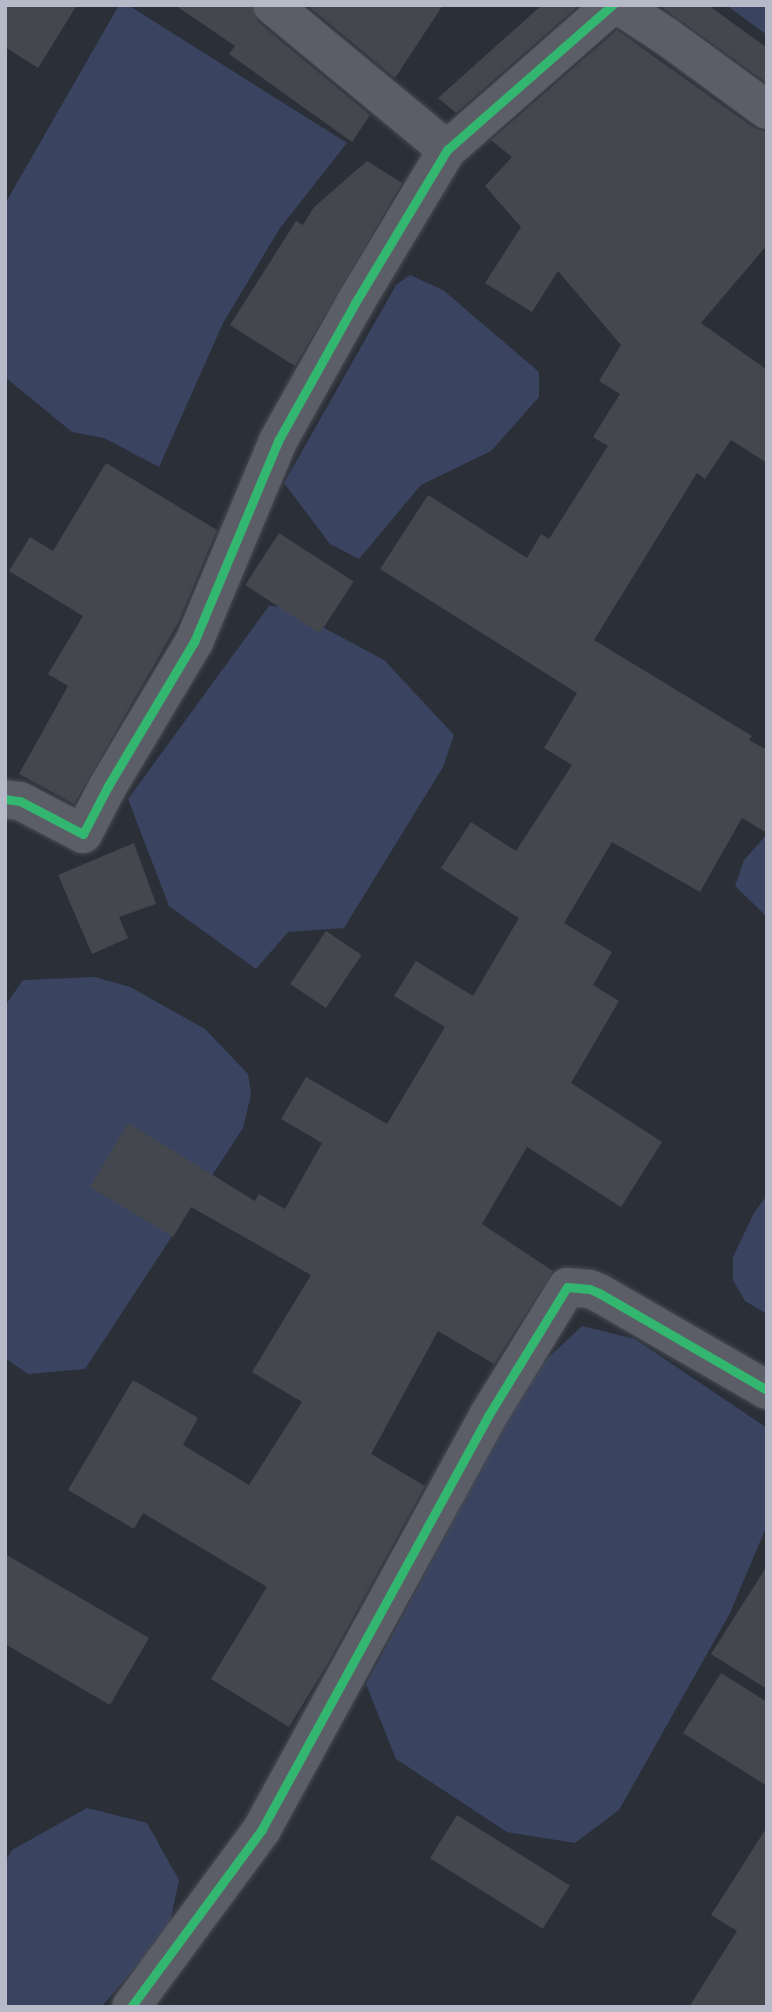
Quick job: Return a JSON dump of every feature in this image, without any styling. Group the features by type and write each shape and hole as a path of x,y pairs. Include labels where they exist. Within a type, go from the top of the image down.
{"street":[{"path":"272,5 447,150"},
{"path":"5,799 20,801 83,834 108,786 194,642 278,441 355,303 447,150 615,5 666,36 767,110"},
{"path":"131,2007 262,1829 488,1416 567,1287 590,1289 599,1293 767,1390"}],"water":[{"path":"119,5 128,5 347,143 280,228 223,323 159,467 104,438 72,432 5,377 5,204"},
{"path":"726,5 767,5 767,35"},
{"path":"410,275 443,290 539,372 539,397 491,451 421,485 359,559 330,544 284,483 396,285"},
{"path":"269,606 285,607 384,660 454,735 443,767 344,928 288,932 256,969 169,906 128,799"},
{"path":"767,834 767,917 735,886 744,860"},
{"path":"95,977 130,987 205,1029 248,1074 251,1094 243,1128 85,1369 28,1374 5,1358 5,1006 23,980"},
{"path":"767,1195 767,1314 745,1301 733,1280 733,1257 754,1213"},
{"path":"582,1326 635,1339 767,1428 767,1525 730,1613 619,1810 575,1843 507,1832 396,1759 366,1684 532,1373"},
{"path":"87,1808 147,1823 179,1880 170,1922 150,1951 101,2007 5,2007 5,1861 12,1850"}],"building":[{"path":"5,5 77,5 38,68 5,47"},
{"path":"175,5 251,5 258,22 370,115 352,142 229,54 235,46"},
{"path":"307,5 443,5 395,78"},
{"path":"542,5 579,5 456,113 438,98"},
{"path":"659,5 708,5 767,48 767,83"},
{"path":"617,30 754,128 767,132 767,245 701,323 767,370 767,463 731,440 705,479 697,473 594,640 752,736 749,740 767,750 767,833 742,818 700,892 612,842 564,923 612,952 593,985 619,1001 571,1083 662,1142 621,1207 527,1147 482,1224 553,1271 494,1364 438,1331 371,1454 425,1486 328,1663 289,1727 211,1679 267,1587 143,1513 134,1529 68,1490 133,1380 198,1418 183,1445 249,1485 302,1402 252,1372 311,1275 191,1207 173,1237 90,1187 128,1123 255,1201 259,1194 285,1209 322,1143 281,1119 306,1077 387,1124 445,1027 394,996 416,961 473,996 519,918 441,868 471,822 516,851 572,765 544,748 577,693 380,569 428,495 527,558 541,534 549,539 608,446 593,437 620,394 599,381 621,345 558,271 532,312 485,283 521,227 485,186 512,157 491,140"},
{"path":"367,161 402,183 295,366 230,325 296,221 303,225 314,207"},
{"path":"106,463 217,530 178,623 74,804 19,774 68,686 48,674 83,616 9,571 30,537 53,551"},
{"path":"279,533 354,581 320,633 245,585"},
{"path":"134,843 156,904 119,917 128,938 92,954 58,875"},
{"path":"326,931 362,955 326,1008 290,984"},
{"path":"5,1554 149,1638 110,1705 5,1644"},
{"path":"767,1566 767,1689 711,1654"},
{"path":"721,1673 767,1702 767,1786 683,1733"},
{"path":"457,1815 570,1885 543,1929 430,1858"},
{"path":"767,1827 767,2007 689,2007 737,1931 711,1915"}],"cycle path":[{"path":"5,799 20,801 83,834 108,786 194,642 278,441 355,303 447,150 612,5"},
{"path":"131,2007 262,1829 488,1416 567,1287 590,1289 599,1293 767,1390"}]}
